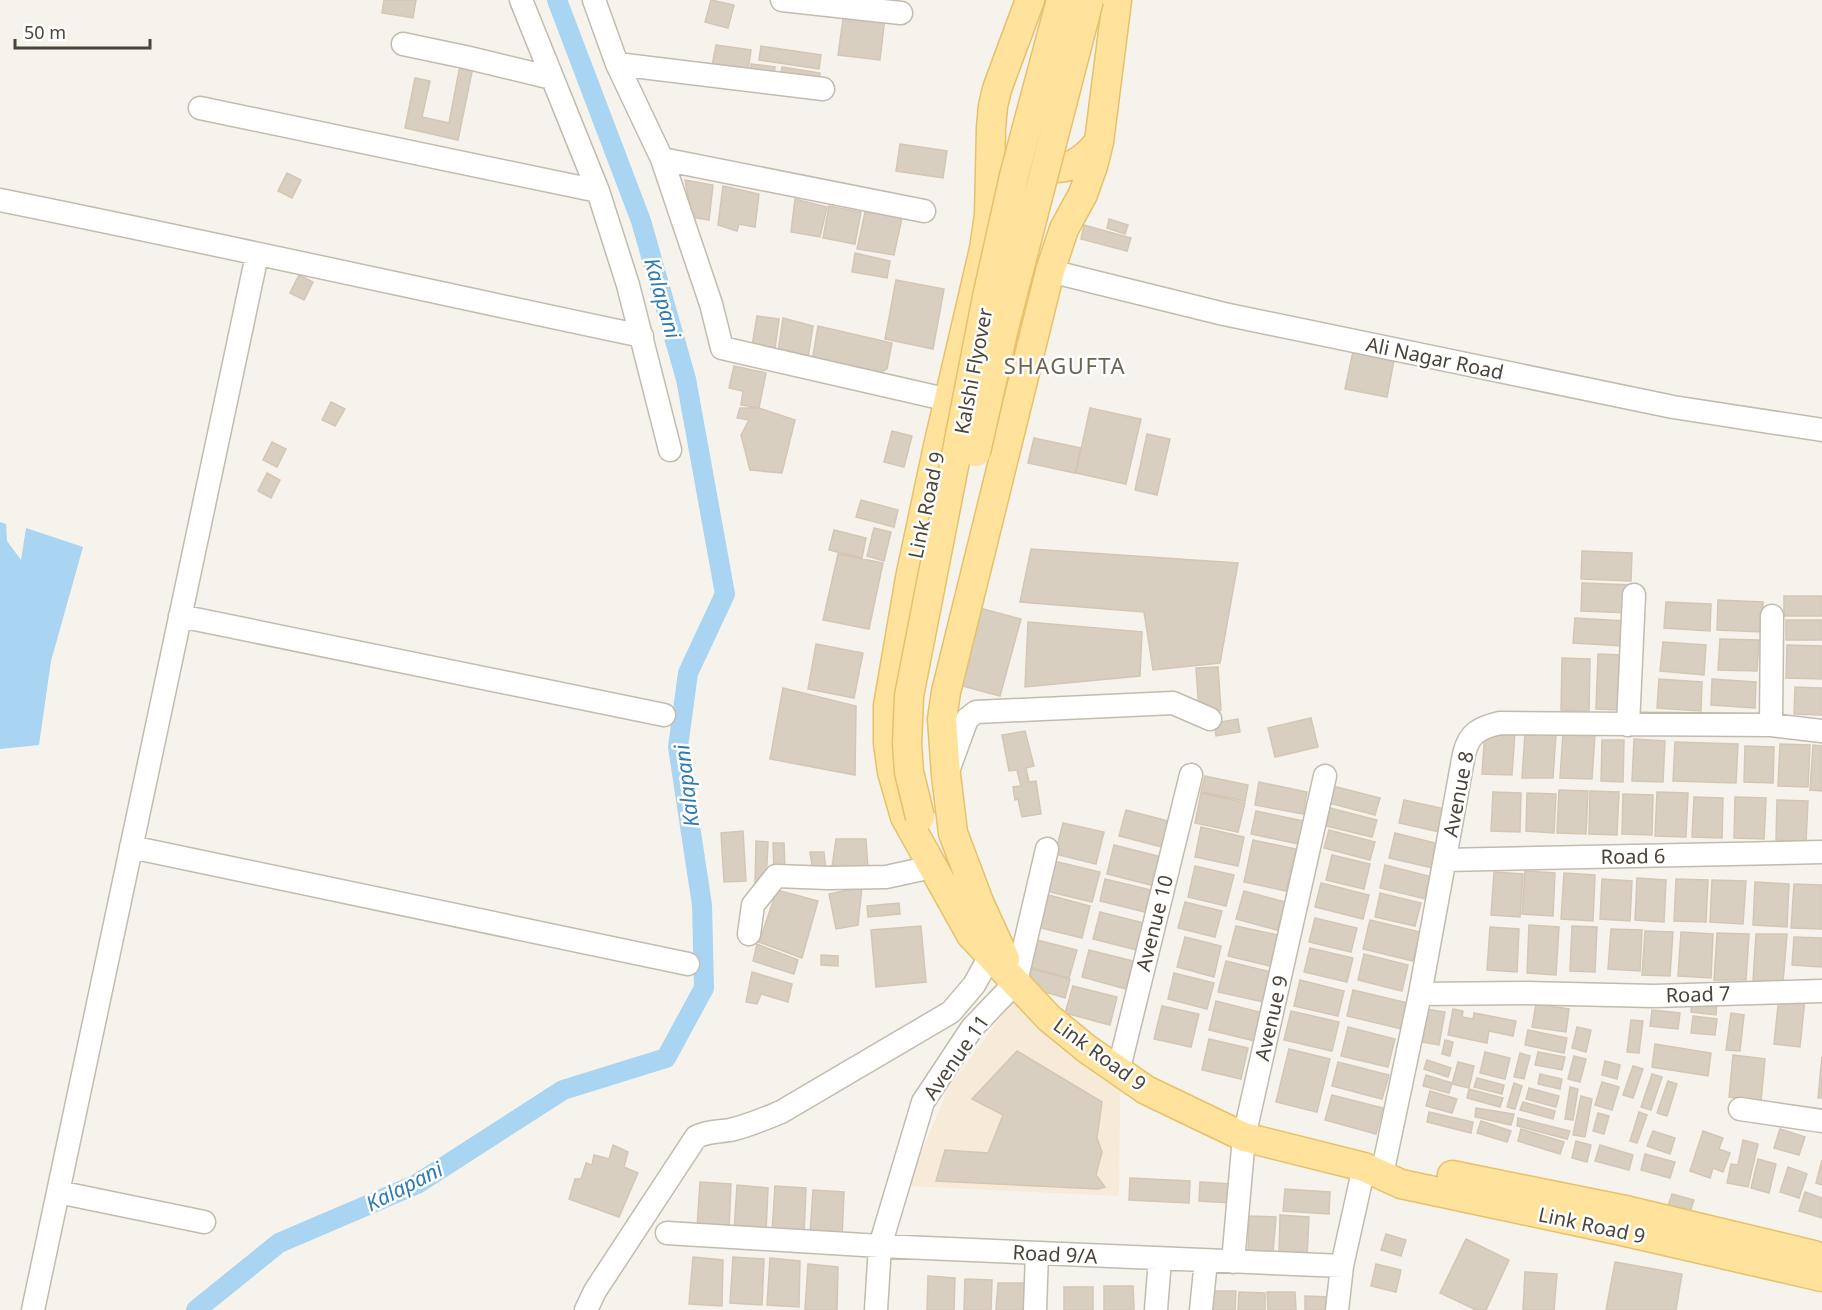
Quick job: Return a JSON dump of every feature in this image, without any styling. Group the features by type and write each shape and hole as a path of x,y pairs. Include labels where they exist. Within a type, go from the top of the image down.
{"main road":[{"name":"Link Road 9","path":"1030,0 997,89 991,128 989,215 984,249 910,578 888,706 888,743 892,772 905,817 971,935 1049,1018 1118,1072 1146,1090 1244,1137 1374,1166 1405,1166 1630,1211 1822,1257"},
{"name":"Kalshi Flyover","path":"928,860 923,809 909,772 907,744 909,696 1014,176 1061,0"},
{"path":"953,834 923,809 918,758 922,682 1005,328 1089,0"},
{"name":"Link Road 9","path":"1016,982 979,902 953,834 942,719 946,692 1050,272 1064,229 1083,194 1099,142 1117,0"},
{"path":"991,128 1005,147 1021,159 1051,169 1061,169 1076,164 1099,142"},
{"name":"Link Road 9","path":"1374,1166 1401,1184 1822,1277"}],"street":[{"path":"521,0 598,191 642,336 670,450"},
{"path":"594,0 617,64 662,159 711,304 722,348 949,400"},
{"path":"782,0 901,13"},
{"path":"403,44 552,78"},
{"path":"617,64 823,89"},
{"path":"200,108 598,191"},
{"path":"662,159 924,211"},
{"path":"0,200 642,336"},
{"path":"33,1310 257,255"},
{"name":"Ali Nagar Road","path":"1050,272 1224,314 1673,407 1822,430"},
{"path":"1628,725 1634,595"},
{"path":"180,616 664,715"},
{"path":"1771,725 1772,616"},
{"path":"946,775 967,719 976,712 1173,703 1210,719"},
{"name":"Avenue 8","path":"1374,1166 1420,994 1468,739 1485,727 1500,723 1771,725 1822,730"},
{"name":"Avenue 10","path":"1118,1072 1191,775"},
{"name":"Avenue 9","path":"1233,1263 1244,1137 1325,776"},
{"path":"131,847 688,964"},
{"path":"1016,982 1047,849"},
{"name":"Road 6","path":"1445,860 1822,852"},
{"path":"748,934 753,905 776,876 828,879 886,877 928,860"},
{"path":"586,1310 595,1291 696,1137 707,1131 728,1130 753,1124 781,1112 951,1012 974,985 990,956"},
{"name":"Avenue 11","path":"876,1310 880,1246 922,1102 972,1028 1016,982"},
{"name":"Road 7","path":"1420,994 1654,996 1822,991"},
{"path":"1740,1109 1822,1121"},
{"path":"1337,1310 1342,1266 1374,1166"},
{"path":"58,1192 204,1222"},
{"name":"Road 9/A","path":"667,1233 880,1246 1342,1266"},
{"path":"1035,1310 1037,1253"},
{"path":"1155,1310 1160,1259"},
{"path":"1201,1310 1206,1261"}],"shaded area":[{"path":"1013,1000 1120,1091 1119,1196 907,1186 949,1087"}],"water":[{"path":"0,522 6,524 7,541 21,560 26,528 83,547 51,661 39,745 0,749"}],"building":[{"path":"384,0 416,0 413,18 382,13"},
{"path":"711,0 734,5 728,28 705,22"},
{"path":"844,12 885,17 880,60 838,55"},
{"path":"716,45 751,50 747,77 711,71"},
{"path":"761,46 821,55 819,69 759,60"},
{"path":"461,60 474,62 458,140 405,128 415,78 430,81 422,117 449,123"},
{"path":"751,64 775,67 774,77 750,74"},
{"path":"782,67 820,73 818,85 780,79"},
{"path":"900,144 947,151 943,178 896,171"},
{"path":"287,173 301,180 292,198 278,191"},
{"path":"685,180 713,185 709,220 692,217"},
{"path":"723,186 759,194 755,227 739,224 737,231 718,225"},
{"path":"795,199 827,207 820,237 791,232"},
{"path":"829,206 861,212 855,244 823,238"},
{"path":"865,212 902,218 894,255 857,249"},
{"path":"1109,219 1128,225 1125,234 1107,228"},
{"path":"1084,225 1131,238 1127,251 1081,239"},
{"path":"855,253 890,261 887,278 852,272"},
{"path":"299,275 313,282 304,300 290,293"},
{"path":"896,280 944,289 933,349 885,339"},
{"path":"757,316 779,319 775,349 752,346"},
{"path":"783,318 813,326 808,358 778,352"},
{"path":"818,326 892,343 887,369 875,375 812,361"},
{"path":"1355,342 1396,350 1387,397 1345,389"},
{"path":"734,366 766,373 759,408 741,405 743,391 729,388"},
{"path":"331,402 345,409 335,426 322,420"},
{"path":"740,408 759,408 795,420 782,473 750,470 741,435 749,420 737,418"},
{"path":"1090,408 1141,419 1126,484 1076,473"},
{"path":"892,431 912,436 904,467 884,462"},
{"path":"1147,434 1170,439 1157,495 1135,490"},
{"path":"1034,438 1081,448 1075,473 1028,463"},
{"path":"272,442 286,449 277,467 263,460"},
{"path":"267,473 280,480 271,498 258,491"},
{"path":"861,500 898,510 894,527 856,517"},
{"path":"874,528 891,532 884,561 867,556"},
{"path":"834,530 866,538 862,558 829,550"},
{"path":"1031,549 1238,563 1220,663 1153,670 1144,612 1020,602"},
{"path":"1582,551 1632,553 1631,581 1581,579"},
{"path":"838,554 883,563 869,629 823,620"},
{"path":"1582,583 1632,585 1631,613 1581,611"},
{"path":"1784,596 1822,596 1822,616 1784,616"},
{"path":"1718,600 1763,602 1762,632 1717,630"},
{"path":"1666,602 1711,604 1710,631 1664,628"},
{"path":"972,606 1021,619 1000,696 951,683"},
{"path":"1575,618 1625,621 1624,646 1573,643"},
{"path":"1786,620 1822,620 1822,640 1786,640"},
{"path":"1028,622 1142,632 1140,676 1025,687"},
{"path":"1720,639 1759,640 1757,671 1718,670"},
{"path":"1663,642 1706,645 1704,675 1660,671"},
{"path":"816,644 863,653 854,698 808,689"},
{"path":"1787,645 1822,646 1822,679 1786,678"},
{"path":"1598,654 1623,655 1621,710 1596,709"},
{"path":"1562,658 1590,659 1589,711 1561,710"},
{"path":"1218,667 1221,710 1199,712 1196,668"},
{"path":"1659,679 1702,682 1701,711 1657,708"},
{"path":"1712,679 1756,682 1755,708 1711,705"},
{"path":"1795,687 1822,688 1822,715 1794,714"},
{"path":"783,688 856,706 855,775 770,759"},
{"path":"1311,718 1318,747 1275,757 1268,728"},
{"path":"1238,719 1240,732 1216,736 1214,723"},
{"path":"1025,731 1034,766 1026,768 1029,782 1036,781 1041,814 1022,817 1018,799 1015,800 1013,787 1021,786 1017,770 1009,771 1002,735"},
{"path":"1485,731 1515,731 1512,775 1482,774"},
{"path":"1525,733 1556,734 1553,778 1522,778"},
{"path":"1563,733 1595,734 1592,779 1560,778"},
{"path":"1634,739 1665,741 1663,782 1632,781"},
{"path":"1602,740 1624,740 1623,782 1601,781"},
{"path":"1675,742 1738,744 1736,783 1673,781"},
{"path":"1780,744 1810,745 1808,787 1778,786"},
{"path":"1813,745 1822,746 1822,791 1810,790"},
{"path":"1745,746 1774,747 1773,783 1744,782"},
{"path":"1205,776 1248,785 1245,801 1201,792"},
{"path":"1259,782 1307,792 1303,814 1255,805"},
{"path":"1333,786 1380,798 1375,815 1329,803"},
{"path":"1559,790 1588,791 1586,834 1557,833"},
{"path":"1590,791 1619,792 1617,835 1589,834"},
{"path":"1493,792 1521,793 1520,832 1491,831"},
{"path":"1657,792 1688,793 1686,837 1655,836"},
{"path":"1201,793 1245,803 1238,832 1195,823"},
{"path":"1527,793 1556,794 1554,833 1526,831"},
{"path":"1623,794 1653,795 1652,835 1622,834"},
{"path":"1694,797 1723,798 1722,838 1692,837"},
{"path":"1735,797 1766,798 1764,839 1734,838"},
{"path":"1404,800 1445,809 1440,832 1399,823"},
{"path":"1777,800 1808,801 1806,842 1776,840"},
{"path":"1330,808 1377,820 1372,837 1326,826"},
{"path":"1126,810 1172,822 1166,848 1119,836"},
{"path":"1256,811 1304,821 1299,844 1251,834"},
{"path":"1063,823 1104,832 1096,864 1055,854"},
{"path":"1201,827 1244,837 1238,866 1195,857"},
{"path":"1329,830 1375,842 1370,860 1324,848"},
{"path":"743,831 746,881 724,882 721,833"},
{"path":"1395,833 1439,844 1433,868 1389,858"},
{"path":"836,839 866,839 868,869 832,867"},
{"path":"1253,840 1296,849 1286,891 1244,882"},
{"path":"756,841 768,842 766,885 755,884"},
{"path":"773,843 784,843 785,870 774,870"},
{"path":"1114,845 1162,857 1155,886 1107,874"},
{"path":"810,852 824,852 826,872 813,871"},
{"path":"1332,855 1370,864 1364,889 1326,880"},
{"path":"1054,861 1100,872 1092,902 1046,891"},
{"path":"1385,865 1436,878 1430,900 1380,888"},
{"path":"1195,866 1234,875 1226,906 1188,897"},
{"path":"1525,871 1555,873 1553,916 1522,914"},
{"path":"1494,872 1523,874 1520,917 1491,915"},
{"path":"1564,873 1595,875 1593,921 1561,919"},
{"path":"1637,878 1666,880 1664,922 1635,920"},
{"path":"1105,879 1151,890 1145,912 1100,901"},
{"path":"1602,879 1632,881 1630,921 1600,919"},
{"path":"1676,879 1708,880 1706,922 1674,921"},
{"path":"1712,880 1746,881 1743,924 1710,922"},
{"path":"1755,882 1789,884 1787,927 1753,925"},
{"path":"1321,883 1369,895 1363,919 1315,907"},
{"path":"1794,884 1822,885 1822,929 1791,928"},
{"path":"862,887 858,925 836,929 829,894"},
{"path":"777,890 818,901 802,958 759,942"},
{"path":"1244,891 1285,902 1277,930 1236,919"},
{"path":"1380,893 1421,903 1415,926 1375,917"},
{"path":"1045,894 1090,906 1082,938 1037,927"},
{"path":"1185,902 1222,911 1215,937 1178,928"},
{"path":"899,903 900,914 868,917 867,906"},
{"path":"1100,912 1144,923 1137,950 1093,939"},
{"path":"1315,918 1357,928 1351,952 1309,942"},
{"path":"1370,920 1420,932 1413,961 1363,949"},
{"path":"1529,925 1559,927 1556,975 1527,973"},
{"path":"921,926 926,982 876,987 871,930"},
{"path":"1236,926 1278,935 1270,966 1228,956"},
{"path":"1572,926 1597,927 1595,972 1570,971"},
{"path":"1490,927 1519,929 1517,972 1487,970"},
{"path":"1611,929 1642,930 1640,971 1608,969"},
{"path":"1645,931 1673,932 1670,976 1642,975"},
{"path":"1681,932 1713,934 1711,978 1678,976"},
{"path":"1717,933 1749,934 1746,980 1714,980"},
{"path":"1756,934 1787,934 1783,982 1753,981"},
{"path":"1185,937 1221,946 1214,977 1177,967"},
{"path":"1794,937 1822,938 1822,967 1792,965"},
{"path":"1033,939 1077,950 1069,978 1025,966"},
{"path":"1033,939 1077,950 1069,978 1025,966"},
{"path":"757,944 798,960 794,974 753,961"},
{"path":"1310,948 1353,958 1347,982 1304,972"},
{"path":"1089,950 1133,961 1126,989 1082,977"},
{"path":"1364,954 1408,965 1402,991 1358,980"},
{"path":"821,955 838,956 838,966 821,965"},
{"path":"1226,961 1271,972 1264,1002 1218,992"},
{"path":"1025,967 1070,979 1065,998 1022,985"},
{"path":"752,972 792,984 788,1002 761,994 757,1004 746,1002"},
{"path":"1174,973 1214,983 1207,1009 1168,999"},
{"path":"1300,980 1344,991 1338,1016 1294,1006"},
{"path":"1073,986 1117,997 1110,1025 1065,1013"},
{"path":"1353,990 1408,1003 1402,1029 1347,1016"},
{"path":"1779,996 1805,999 1800,1047 1774,1044"},
{"path":"1692,999 1717,1002 1716,1015 1691,1012"},
{"path":"1216,1001 1263,1013 1255,1041 1209,1030"},
{"path":"1536,1004 1569,1009 1566,1032 1532,1027"},
{"path":"1162,1006 1199,1014 1191,1047 1154,1039"},
{"path":"1426,1009 1445,1012 1439,1045 1421,1042"},
{"path":"1453,1009 1463,1011 1462,1017 1473,1019 1474,1013 1516,1021 1513,1036 1489,1031 1487,1043 1448,1035"},
{"path":"1652,1010 1680,1013 1678,1029 1650,1026"},
{"path":"1291,1011 1339,1022 1332,1051 1284,1040"},
{"path":"1731,1013 1744,1015 1740,1051 1726,1050"},
{"path":"1693,1016 1717,1019 1715,1035 1691,1033"},
{"path":"1631,1020 1643,1021 1639,1053 1627,1052"},
{"path":"1348,1027 1395,1039 1388,1067 1341,1056"},
{"path":"1577,1027 1591,1030 1586,1052 1572,1048"},
{"path":"1528,1030 1567,1038 1564,1053 1525,1045"},
{"path":"1209,1039 1248,1048 1241,1079 1202,1070"},
{"path":"1445,1040 1453,1042 1450,1056 1442,1054"},
{"path":"1655,1044 1711,1053 1708,1076 1652,1067"},
{"path":"1289,1049 1330,1059 1317,1112 1276,1102"},
{"path":"1017,1051 1102,1102 1097,1138 1102,1152 1096,1175 1105,1187 1098,1189 936,1181 945,1150 988,1153 1003,1115 972,1099"},
{"path":"1485,1052 1510,1058 1505,1079 1480,1073"},
{"path":"1538,1052 1565,1057 1562,1070 1535,1065"},
{"path":"1520,1053 1530,1056 1524,1079 1514,1077"},
{"path":"1733,1055 1765,1059 1761,1101 1729,1097"},
{"path":"1574,1056 1586,1059 1580,1082 1568,1079"},
{"path":"1822,1057 1822,1098 1818,1098"},
{"path":"1427,1060 1451,1068 1448,1077 1424,1069"},
{"path":"1605,1061 1620,1065 1617,1079 1602,1075"},
{"path":"1338,1062 1389,1075 1382,1099 1332,1086"},
{"path":"1458,1062 1474,1066 1469,1088 1452,1084"},
{"path":"1633,1066 1643,1069 1633,1098 1623,1095"},
{"path":"1540,1074 1562,1079 1560,1089 1538,1084"},
{"path":"1652,1074 1662,1077 1651,1110 1641,1107"},
{"path":"1426,1075 1452,1083 1449,1093 1423,1086"},
{"path":"1477,1078 1504,1085 1502,1094 1474,1087"},
{"path":"1668,1081 1677,1084 1667,1116 1657,1113"},
{"path":"1602,1082 1619,1087 1612,1110 1595,1105"},
{"path":"1514,1083 1522,1086 1515,1109 1507,1107"},
{"path":"1570,1087 1578,1089 1573,1120 1565,1119"},
{"path":"1529,1088 1559,1096 1556,1107 1526,1099"},
{"path":"1469,1089 1503,1098 1500,1107 1467,1098"},
{"path":"1430,1091 1457,1099 1452,1113 1426,1106"},
{"path":"1332,1095 1383,1108 1376,1134 1325,1120"},
{"path":"1581,1096 1592,1099 1585,1137 1573,1135"},
{"path":"1523,1102 1555,1111 1553,1119 1520,1110"},
{"path":"1476,1108 1514,1114 1511,1125 1475,1117"},
{"path":"1429,1112 1473,1122 1471,1133 1427,1122"},
{"path":"1639,1112 1647,1115 1637,1143 1630,1141"},
{"path":"1598,1113 1609,1116 1604,1134 1593,1131"},
{"path":"1518,1118 1570,1131 1567,1139 1517,1126"},
{"path":"1481,1121 1511,1131 1507,1142 1477,1133"},
{"path":"1521,1129 1564,1142 1560,1154 1518,1141"},
{"path":"1780,1129 1805,1137 1799,1155 1774,1148"},
{"path":"1653,1131 1675,1138 1670,1154 1647,1146"},
{"path":"1703,1131 1723,1138 1719,1149 1730,1153 1723,1172 1713,1168 1710,1178 1690,1171"},
{"path":"1743,1140 1758,1144 1748,1187 1727,1183 1731,1164 1738,1165"},
{"path":"1576,1141 1591,1145 1587,1162 1572,1158"},
{"path":"613,1145 628,1152 624,1167 638,1173 619,1217 569,1199 575,1179 581,1179 586,1163 592,1165 594,1155 609,1159"},
{"path":"1600,1145 1633,1155 1629,1170 1595,1161"},
{"path":"1645,1154 1675,1162 1670,1178 1641,1170"},
{"path":"1758,1159 1776,1164 1769,1193 1751,1188"},
{"path":"1822,1160 1822,1185 1816,1183"},
{"path":"1788,1167 1807,1174 1799,1198 1780,1192"},
{"path":"1130,1178 1190,1181 1189,1203 1129,1200"},
{"path":"700,1182 731,1184 729,1230 697,1228"},
{"path":"1200,1182 1232,1184 1231,1203 1199,1201"},
{"path":"737,1185 768,1188 766,1233 734,1232"},
{"path":"775,1186 806,1188 804,1234 772,1233"},
{"path":"1285,1189 1330,1192 1329,1214 1283,1211"},
{"path":"813,1190 844,1192 842,1238 810,1236"},
{"path":"1805,1192 1822,1198 1822,1218 1799,1211"},
{"path":"1672,1194 1694,1200 1690,1212 1668,1206"},
{"path":"1280,1215 1309,1217 1307,1258 1279,1255"},
{"path":"1249,1216 1276,1217 1273,1253 1248,1253"},
{"path":"1386,1234 1406,1240 1401,1256 1381,1250"},
{"path":"1466,1239 1509,1260 1486,1310 1476,1310 1440,1293"},
{"path":"693,1257 723,1260 722,1306 689,1304"},
{"path":"733,1257 764,1259 762,1305 730,1303"},
{"path":"770,1258 800,1261 799,1307 767,1305"},
{"path":"1615,1262 1682,1274 1676,1310 1606,1310"},
{"path":"808,1264 838,1267 837,1310 805,1310"},
{"path":"1376,1264 1401,1270 1396,1292 1371,1286"},
{"path":"1525,1272 1557,1274 1554,1310 1523,1310"},
{"path":"928,1276 955,1278 954,1310 927,1310"},
{"path":"965,1279 992,1280 991,1310 964,1310"},
{"path":"998,1283 1029,1283 1028,1310 996,1310"},
{"path":"1104,1286 1133,1286 1134,1310 1104,1310"},
{"path":"1064,1287 1093,1287 1093,1310 1064,1310"},
{"path":"1209,1291 1236,1291 1235,1310 1209,1310"},
{"path":"1239,1292 1265,1293 1265,1310 1238,1310"},
{"path":"1267,1292 1295,1292 1296,1310 1268,1310"},
{"path":"1305,1296 1331,1297 1330,1310 1305,1310"}],"waterway":[{"name":"Kalapani","path":"196,1310 279,1243 417,1184 563,1090 666,1058 704,988 702,905 678,747 688,673 725,594 686,379 641,221 557,0"}],"district":[{"name":"SHAGUFTA","path":"1065,365"}]}
